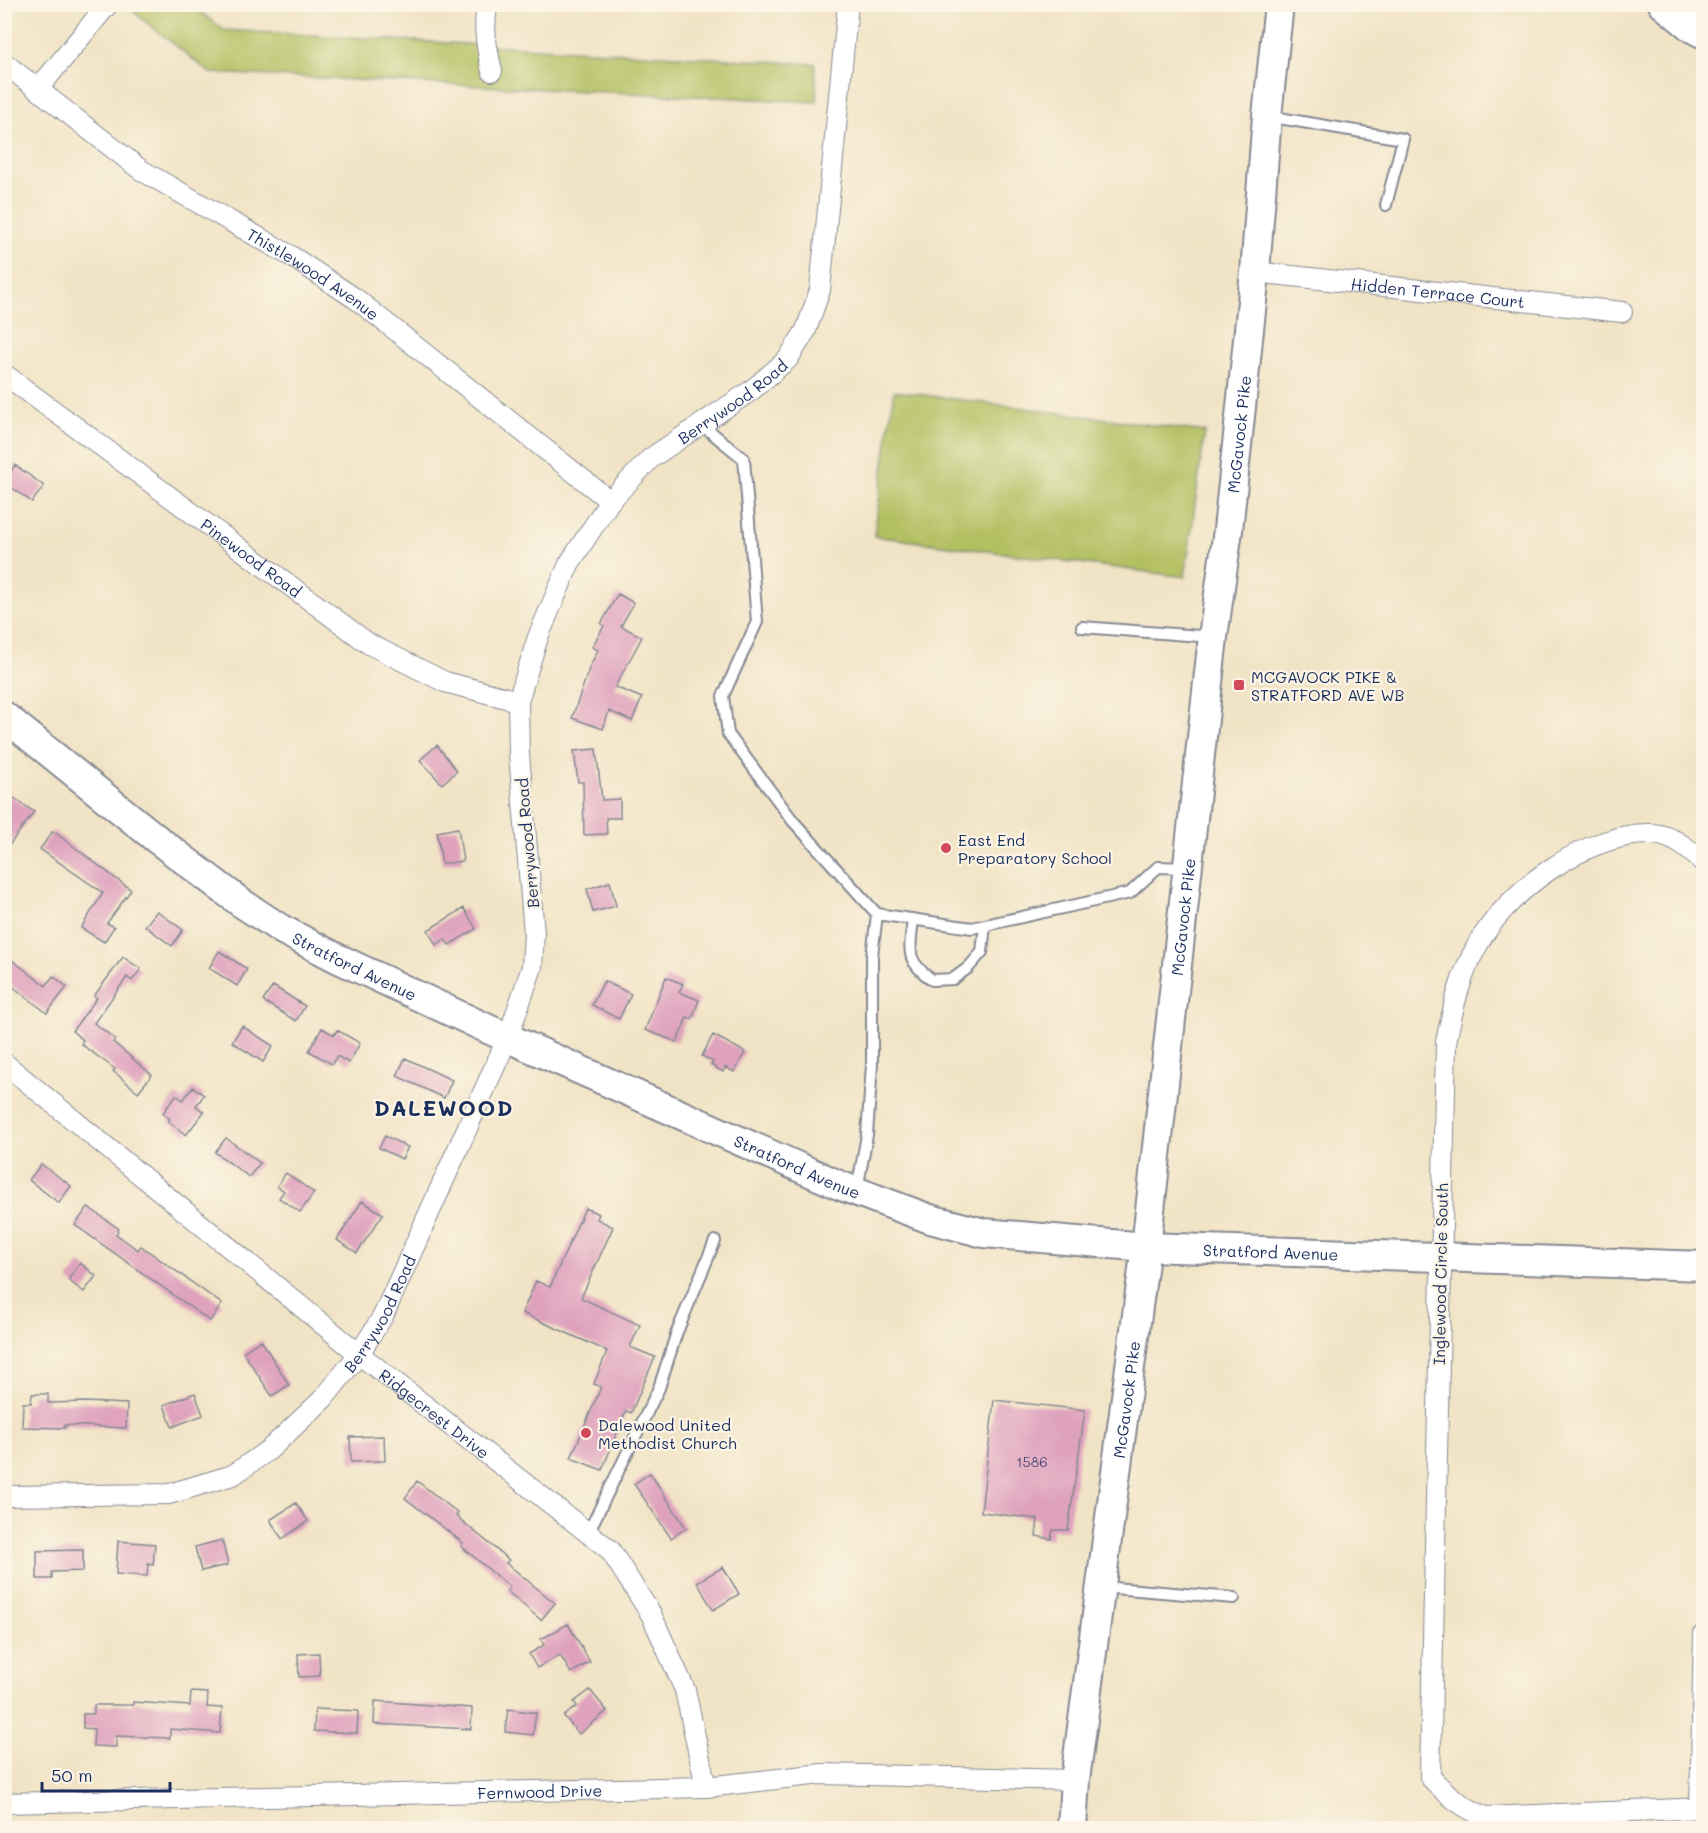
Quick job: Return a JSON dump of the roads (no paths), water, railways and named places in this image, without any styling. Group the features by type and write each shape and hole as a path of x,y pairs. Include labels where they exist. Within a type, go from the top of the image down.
{"street":[{"path":"38,89 108,4"},
{"path":"488,4 486,43 492,71"},
{"name":"Berrywood Road","path":"4,1496 169,1494 233,1475 270,1449 316,1405 359,1354 383,1316 508,1037 532,967 534,933 519,754 518,701 538,636 569,564 610,501 651,458 752,390 788,359 806,330 820,290 848,4"},
{"name":"McGavock Pike","path":"1072,1828 1075,1780 1146,1247 1213,637 1228,530 1255,272 1267,116 1279,4"},
{"path":"1663,4 1692,28 1704,34"},
{"name":"Thistlewood Avenue","path":"4,63 141,170 291,256 356,299 610,501"},
{"name":"Hidden Terrace Court","path":"1255,272 1622,312"},
{"name":"Pinewood Road","path":"4,374 369,644 445,682 518,701"},
{"name":"Stratford Avenue","path":"4,716 158,840 240,902 281,929 337,958 508,1037 857,1192 930,1219 984,1233 1146,1247 1440,1259 1704,1266"},
{"name":"Inglewood Circle South","path":"1702,1808 1486,1817 1467,1809 1447,1795 1430,1777 1446,1042 1458,985 1477,944 1503,910 1534,881 1567,859 1614,838 1654,834 1684,845 1704,863"},
{"name":"Ridgecrest Drive","path":"4,1063 359,1354 610,1550 651,1614 685,1690 706,1787"},
{"path":"1702,1808 1704,1634"},
{"name":"Fernwood Drive","path":"4,1803 706,1787 822,1774 1075,1780"}],"lane":[{"path":"1267,116 1403,139 1386,205"},
{"path":"701,424 744,459 757,622 723,696 728,734 793,820 877,914 972,928 1130,893 1158,867 1189,868"},
{"path":"1082,627 1213,637"},
{"path":"857,1192 867,1135 872,1065 872,956 877,914"},
{"path":"913,919 910,952 917,969 932,980 952,979 968,968 982,952 985,925"},
{"path":"588,1533 659,1388 677,1332 715,1240"},
{"path":"1100,1587 1234,1598"}],"place":[{"name":"MCGAVOCK PIKE & STRATFORD AVE WB","path":"1239,685"},
{"name":"East End Preparatory School","path":"946,848"},
{"name":"Dalewood United Methodist Church","path":"586,1433"}],"district":[{"name":"DALEWOOD","path":"444,1107"}]}
